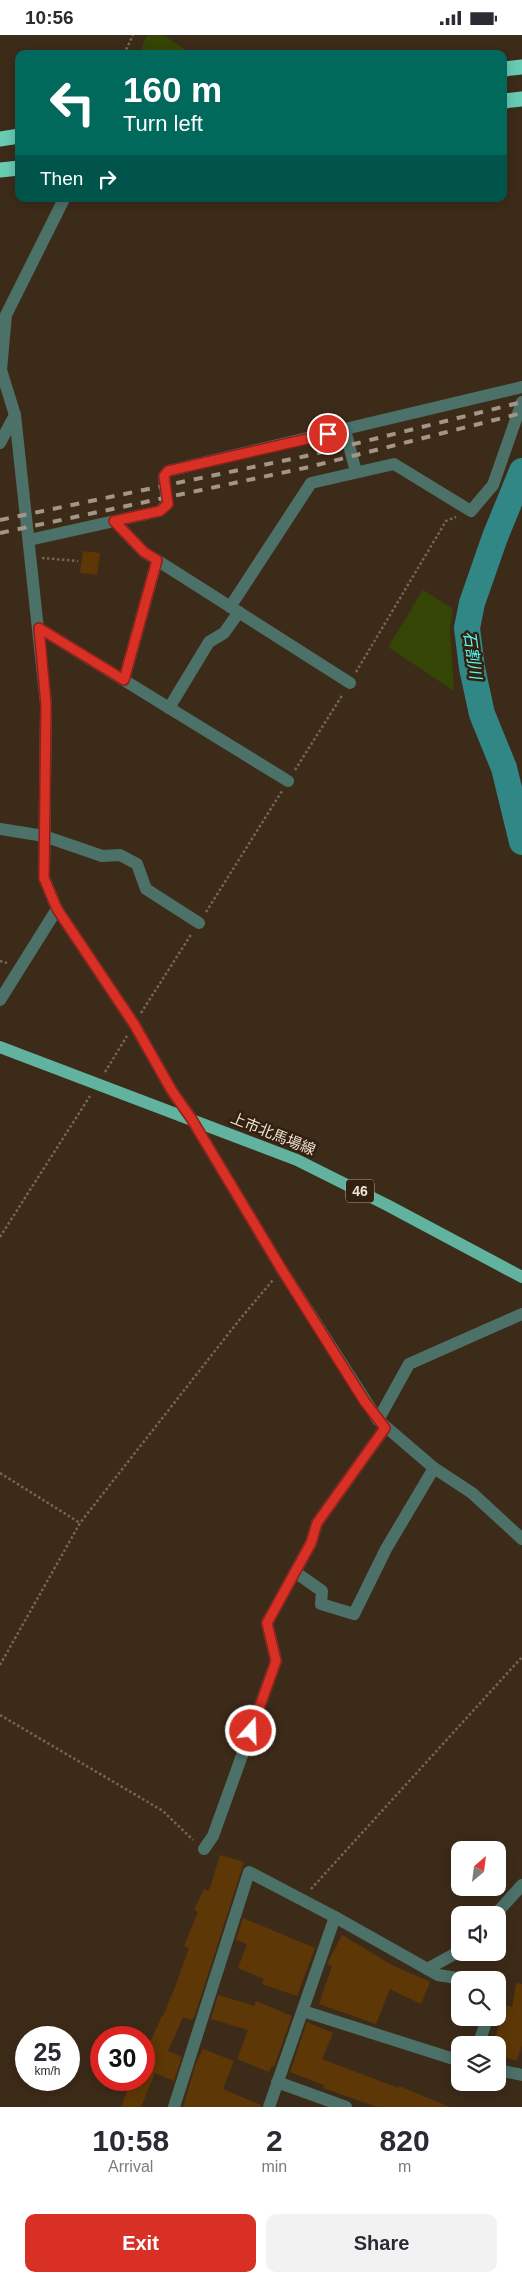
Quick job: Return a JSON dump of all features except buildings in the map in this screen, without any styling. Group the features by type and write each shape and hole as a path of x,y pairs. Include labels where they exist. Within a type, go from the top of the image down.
{"highway":[{"path":"507,69 522,67"},
{"path":"507,101 522,99"},
{"path":"0,139 15,137"},
{"path":"0,170 15,168"}],"main road":[{"name":"上市北馬場線","path":"0,1047 298,1160 522,1277"}],"street":[{"path":"62,202 6,315 0,370 15,415 46,704 44,878 57,909 134,1024 172,1091 191,1118 282,1270 382,1424 434,1468 472,1493 522,1539"},
{"path":"29,540 160,511 168,504 164,476 168,471 522,387"},
{"path":"169,708 209,641 224,633 235,609 311,483 394,464 472,511 493,485 522,402"},
{"path":"0,443 15,415"},
{"path":"345,430 356,472"},
{"path":"114,521 144,552 350,683"},
{"path":"124,680 157,560"},
{"path":"39,628 288,781"},
{"path":"0,829 44,836 102,857 120,855 137,864 146,889 199,923"},
{"path":"0,1000 57,909"},
{"path":"204,1849 212,1837 276,1661 267,1623 311,1543 317,1523 382,1424 409,1364 522,1314"},
{"path":"295,1572 322,1591 321,1604 354,1614 386,1549 434,1468"},
{"path":"174,2107 249,1872 335,1917 438,1975 451,1977"},
{"path":"503,1906 522,1885"},
{"path":"268,2107 335,1917"},
{"path":"427,1969 451,1956"},
{"path":"303,2011 451,2058"},
{"path":"506,2071 522,2075"},
{"path":"277,2083 346,2107"}],"path":[{"path":"126,50 133,35"},
{"path":"0,1237 350,683 446,521 472,511"},
{"path":"30,557 78,561"},
{"path":"0,1665 80,1523 240,1319 282,1270"},
{"path":"0,1473 80,1523"},
{"path":"301,1899 522,1657"},
{"path":"0,1720 1,1716 163,1811 204,1849"}],"green space":[{"path":"147,35 163,35 186,50 141,50"},
{"path":"423,590 453,609 450,629 454,691 388,647"}],"waterway":[{"name":"石割川","path":"522,471 495,537 472,603 467,628 472,668 482,714 504,768 522,842"}],"railway":[{"path":"0,520 306,456 522,402"},
{"path":"0,533 309,467 522,413"}],"route":[{"path":"251,1731 276,1661 267,1623 311,1543 317,1523 385,1428 365,1402 282,1270 191,1118 172,1091 134,1024 57,909 44,878 46,704 39,628 124,680 157,560 144,552 114,521 160,511 168,504 164,476 168,471 328,434"}]}
